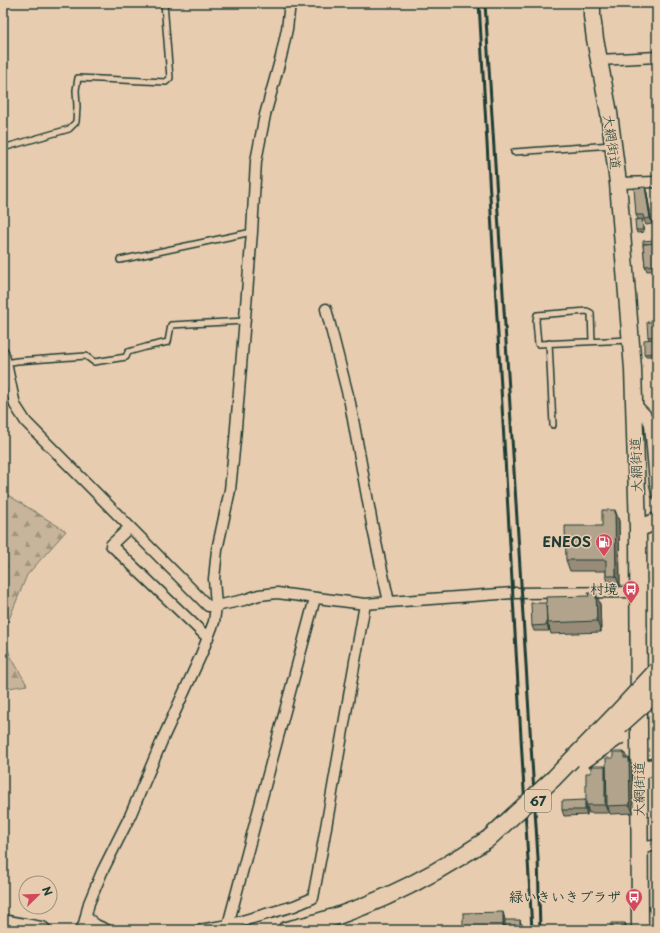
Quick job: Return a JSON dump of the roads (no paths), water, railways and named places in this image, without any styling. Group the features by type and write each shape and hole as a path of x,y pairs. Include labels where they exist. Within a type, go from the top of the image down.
{"main road":[{"name":"大網街道","path":"592,3 593,24 609,113 618,183 633,369 638,529 640,930"},
{"path":"638,529 657,521"},
{"path":"638,529 657,531"},
{"path":"488,839 554,778 657,670"},
{"name":"67","path":"286,930 335,917 370,904 407,887 463,856 515,820 584,760 657,692"},
{"path":"584,760 657,708"},
{"path":"639,771 657,766"},
{"path":"3,923 42,930"}],"street":[{"path":"81,930 89,903 102,872 130,816 214,622 216,606 214,579 217,550 230,490 235,440 252,232 256,161 265,115 287,29 290,3"},
{"path":"599,60 657,56"},
{"path":"618,183 657,182"},
{"path":"326,309 350,403 373,530 389,602"},
{"path":"3,352 15,405 26,422 208,606 216,606 259,595 277,593 365,604 512,593 638,592"},
{"path":"634,403 645,414 650,424 657,494"},
{"path":"130,527 111,545 208,638"},
{"path":"228,925 315,598"},
{"path":"200,930 228,925 294,906 313,898 365,604"},
{"path":"640,848 657,845"},
{"path":"86,917 96,926 107,930"}],"lane":[{"path":"3,148 69,129 76,122 76,90 78,78 166,82 170,78 164,3"},
{"path":"514,152 613,145"},
{"path":"120,260 252,232"},
{"path":"592,341 591,313 587,311 537,315 536,321 538,344 631,340"},
{"path":"6,363 86,356 94,362 126,357 128,352 168,342 170,325 245,321"},
{"path":"548,343 553,425"}],"railway":[{"path":"479,3 532,930"},
{"path":"485,3 538,858 540,930"}],"place":[{"name":"ENEOS","path":"604,557"},
{"name":"村境","path":"631,604"},
{"name":"緑いきいきプラザ","path":"634,912"}]}
